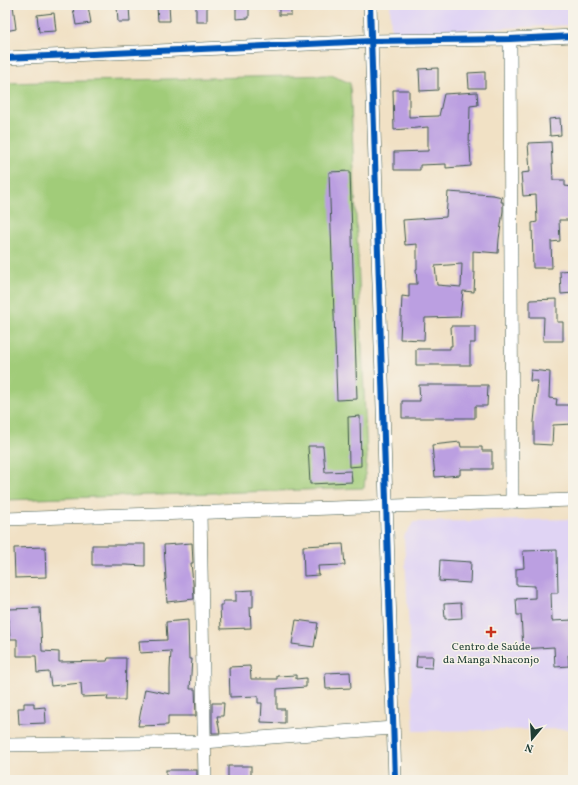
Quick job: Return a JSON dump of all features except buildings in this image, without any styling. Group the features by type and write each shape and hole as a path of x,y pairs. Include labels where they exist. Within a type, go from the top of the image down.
{"street":[{"path":"370,5 395,780"},
{"path":"5,58 372,41 510,39 573,36"},
{"path":"510,39 512,502"},
{"path":"5,519 573,500"},
{"path":"200,512 206,780"},
{"path":"5,745 204,742 393,728"}],"shaded area":[{"path":"390,5 573,5 573,25 391,33"},
{"name":"Centro de Saúde da Manga Nhaconjo","path":"573,519 573,729 414,731 404,536 414,522"}],"green space":[{"path":"331,75 350,83 367,457 364,488 5,500 5,83"}],"cycle path":[{"path":"370,5 395,780"},
{"path":"5,58 372,41 510,39 573,36"}],"place":[{"name":"Centro de Saúde da Manga Nhaconjo","path":"491,632"}]}
